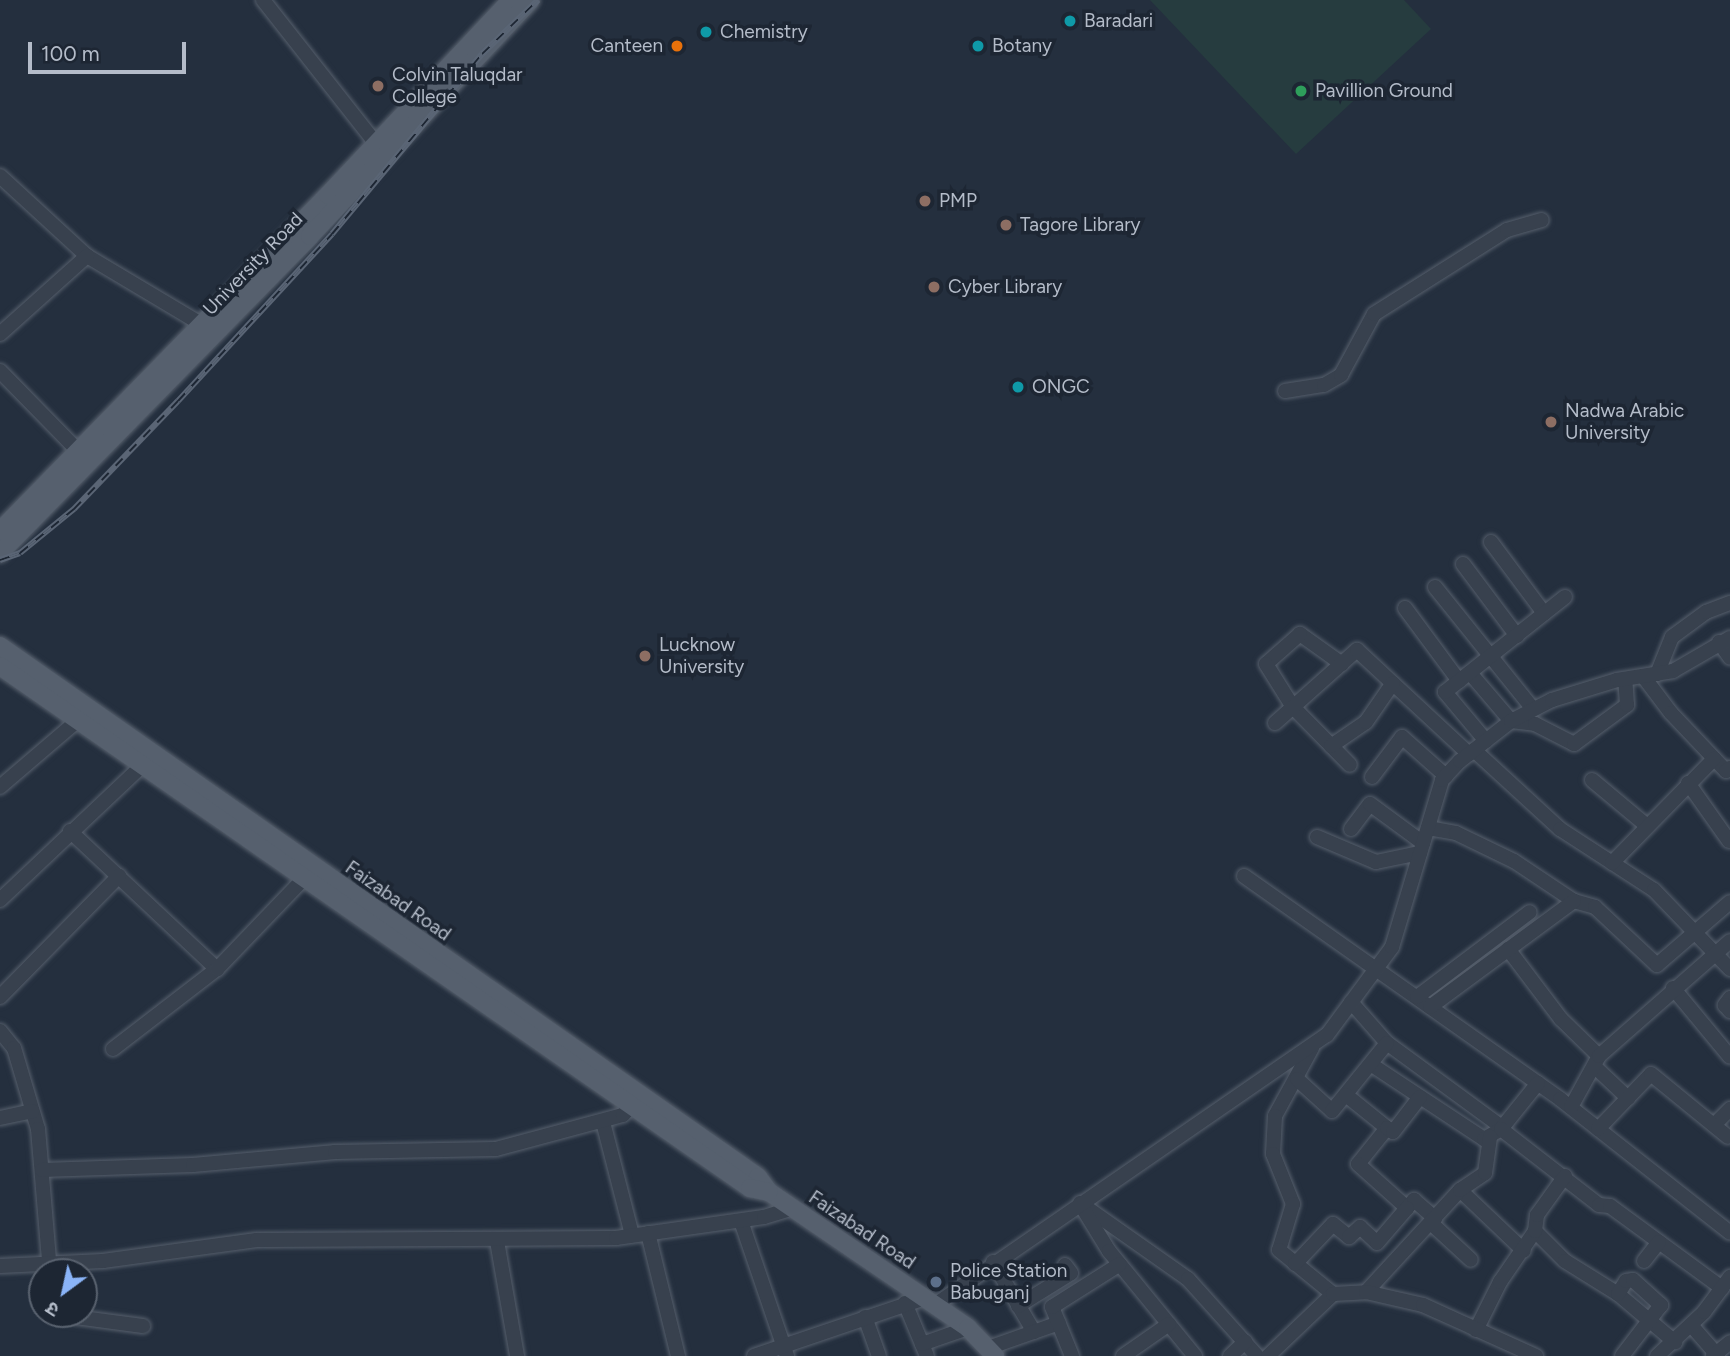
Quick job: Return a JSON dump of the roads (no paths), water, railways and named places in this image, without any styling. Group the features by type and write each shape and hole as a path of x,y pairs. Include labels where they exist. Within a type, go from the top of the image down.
{"main road":[{"name":"University Road","path":"380,150 510,0"},
{"name":"University Road","path":"0,531 77,450 207,328 296,239 380,150 531,0"},
{"name":"University Road","path":"0,553 207,328"},
{"name":"Faizabad Road","path":"0,646 82,717"},
{"name":"Faizabad Road","path":"0,666 147,761 636,1101 758,1177 769,1192 968,1328 992,1352"}],"street":[{"path":"263,0 380,150"},
{"path":"0,176 87,256 207,328"},
{"path":"1285,391 1324,385 1341,375 1374,314 1507,230 1542,220"},
{"path":"0,334 87,256"},
{"path":"0,371 77,450"},
{"path":"1492,542 1545,613"},
{"path":"1463,564 1517,636"},
{"path":"1435,587 1533,709"},
{"path":"1476,748 1445,692 1565,597"},
{"path":"1650,675 1672,637 1706,612 1730,603"},
{"path":"1405,608 1464,677 1511,721 1535,723 1574,744 1627,705 1625,679"},
{"path":"1342,664 1300,634 1266,664 1293,706 1350,765"},
{"path":"1333,1294 1279,1251 1293,1204 1273,1154 1275,1116 1312,1048 1392,947 1427,828 1446,776 1511,721 1533,709 1625,679 1673,671 1724,640 1730,658"},
{"path":"1275,723 1357,650 1393,683 1476,748 1560,829 1654,890 1730,970"},
{"path":"1650,675 1714,759 1726,771 1730,768"},
{"path":"1331,746 1366,722 1393,683"},
{"path":"0,787 82,717"},
{"path":"1373,776 1402,737 1446,776"},
{"path":"1612,863 1646,825 1714,759"},
{"path":"0,900 147,761"},
{"path":"1592,780 1646,825"},
{"path":"1688,783 1729,841"},
{"path":"1351,830 1370,804 1421,848"},
{"path":"1427,828 1456,833 1502,856 1574,901 1595,907 1657,965 1730,902"},
{"path":"70,831 217,969"},
{"path":"1317,837 1376,862 1421,848"},
{"path":"113,1049 217,969 309,873"},
{"path":"0,997 119,876"},
{"path":"1244,876 1571,1107 1730,1232"},
{"path":"1430,1007 1574,901"},
{"path":"1417,998 1530,912"},
{"path":"1571,1107 1597,1061 1673,988 1730,941"},
{"path":"1508,948 1561,1019 1628,1098"},
{"path":"1673,988 1730,1057"},
{"path":"1730,998 1725,1005 1730,1011"},
{"path":"1351,1002 1387,1043 1498,1131 1565,1176 1599,1205 1610,1206 1659,1242 1726,1282 1691,1325 1657,1356"},
{"path":"0,1031 14,1048 32,1111 42,1170 49,1258"},
{"path":"1297,1079 1332,1111 1373,1065 1387,1043"},
{"path":"754,1356 785,1351 905,1303 930,1302 1312,1048"},
{"path":"1373,1065 1484,1139 1498,1131 1538,1083"},
{"path":"1598,1129 1651,1074 1728,1137"},
{"path":"1346,1095 1393,1132 1420,1097"},
{"path":"42,1170 193,1166 335,1152 496,1149 624,1115 636,1101"},
{"path":"1714,1125 1730,1109"},
{"path":"0,1118 32,1111"},
{"path":"603,1122 632,1236"},
{"path":"1387,1128 1358,1164 1407,1208"},
{"path":"1366,1292 1460,1190 1485,1173 1498,1131"},
{"path":"1476,1331 1500,1282 1524,1251 1535,1231 1537,1215 1565,1176"},
{"path":"1460,1190 1524,1251"},
{"path":"1295,1264 1333,1224 1349,1237 1360,1227 1377,1243 1414,1200 1471,1260"},
{"path":"1080,1203 1120,1264 1195,1356"},
{"path":"1080,1203 1188,1279 1257,1356"},
{"path":"98,1262 257,1240 497,1241 632,1236 741,1221 793,1208"},
{"path":"741,1221 785,1351"},
{"path":"1535,1231 1564,1261 1618,1294 1626,1282 1633,1280 1661,1305 1622,1356"},
{"path":"648,1233 678,1356"},
{"path":"497,1241 517,1356"},
{"path":"1644,1261 1659,1242"},
{"path":"993,1262 1034,1332"},
{"path":"1072,1356 1052,1307 1120,1264"},
{"path":"0,1266 28,1268"},
{"path":"1018,1306 1068,1269 1082,1288"},
{"path":"1269,1356 1333,1294 1366,1292 1423,1305 1536,1356"},
{"path":"905,1303 925,1350 968,1328"},
{"path":"865,1317 877,1355"},
{"path":"1650,1318 1675,1342"},
{"path":"98,1320 143,1326"},
{"path":"992,1352 1059,1323"},
{"path":"1130,1354 1169,1324"},
{"path":"1691,1325 1716,1355 1730,1342"},
{"path":"1230,1356 1245,1342"}],"railway":[{"path":"0,560 20,553 74,509 178,401 332,234 482,54 538,0"}],"place":[{"name":"Baradari","path":"1070,21"},
{"name":"Chemistry","path":"706,32"},
{"name":"Canteen","path":"677,46"},
{"name":"Botany","path":"978,46"},
{"name":"Colvin Taluqdar College","path":"378,86"},
{"name":"Pavillion Ground","path":"1301,91"},
{"name":"PMP","path":"925,201"},
{"name":"Tagore Library","path":"1006,225"},
{"name":"Cyber Library","path":"934,287"},
{"name":"ONGC","path":"1018,387"},
{"name":"Nadwa Arabic University","path":"1551,422"},
{"name":"Lucknow University","path":"645,656"},
{"name":"Police Station Babuganj","path":"936,1282"}]}
